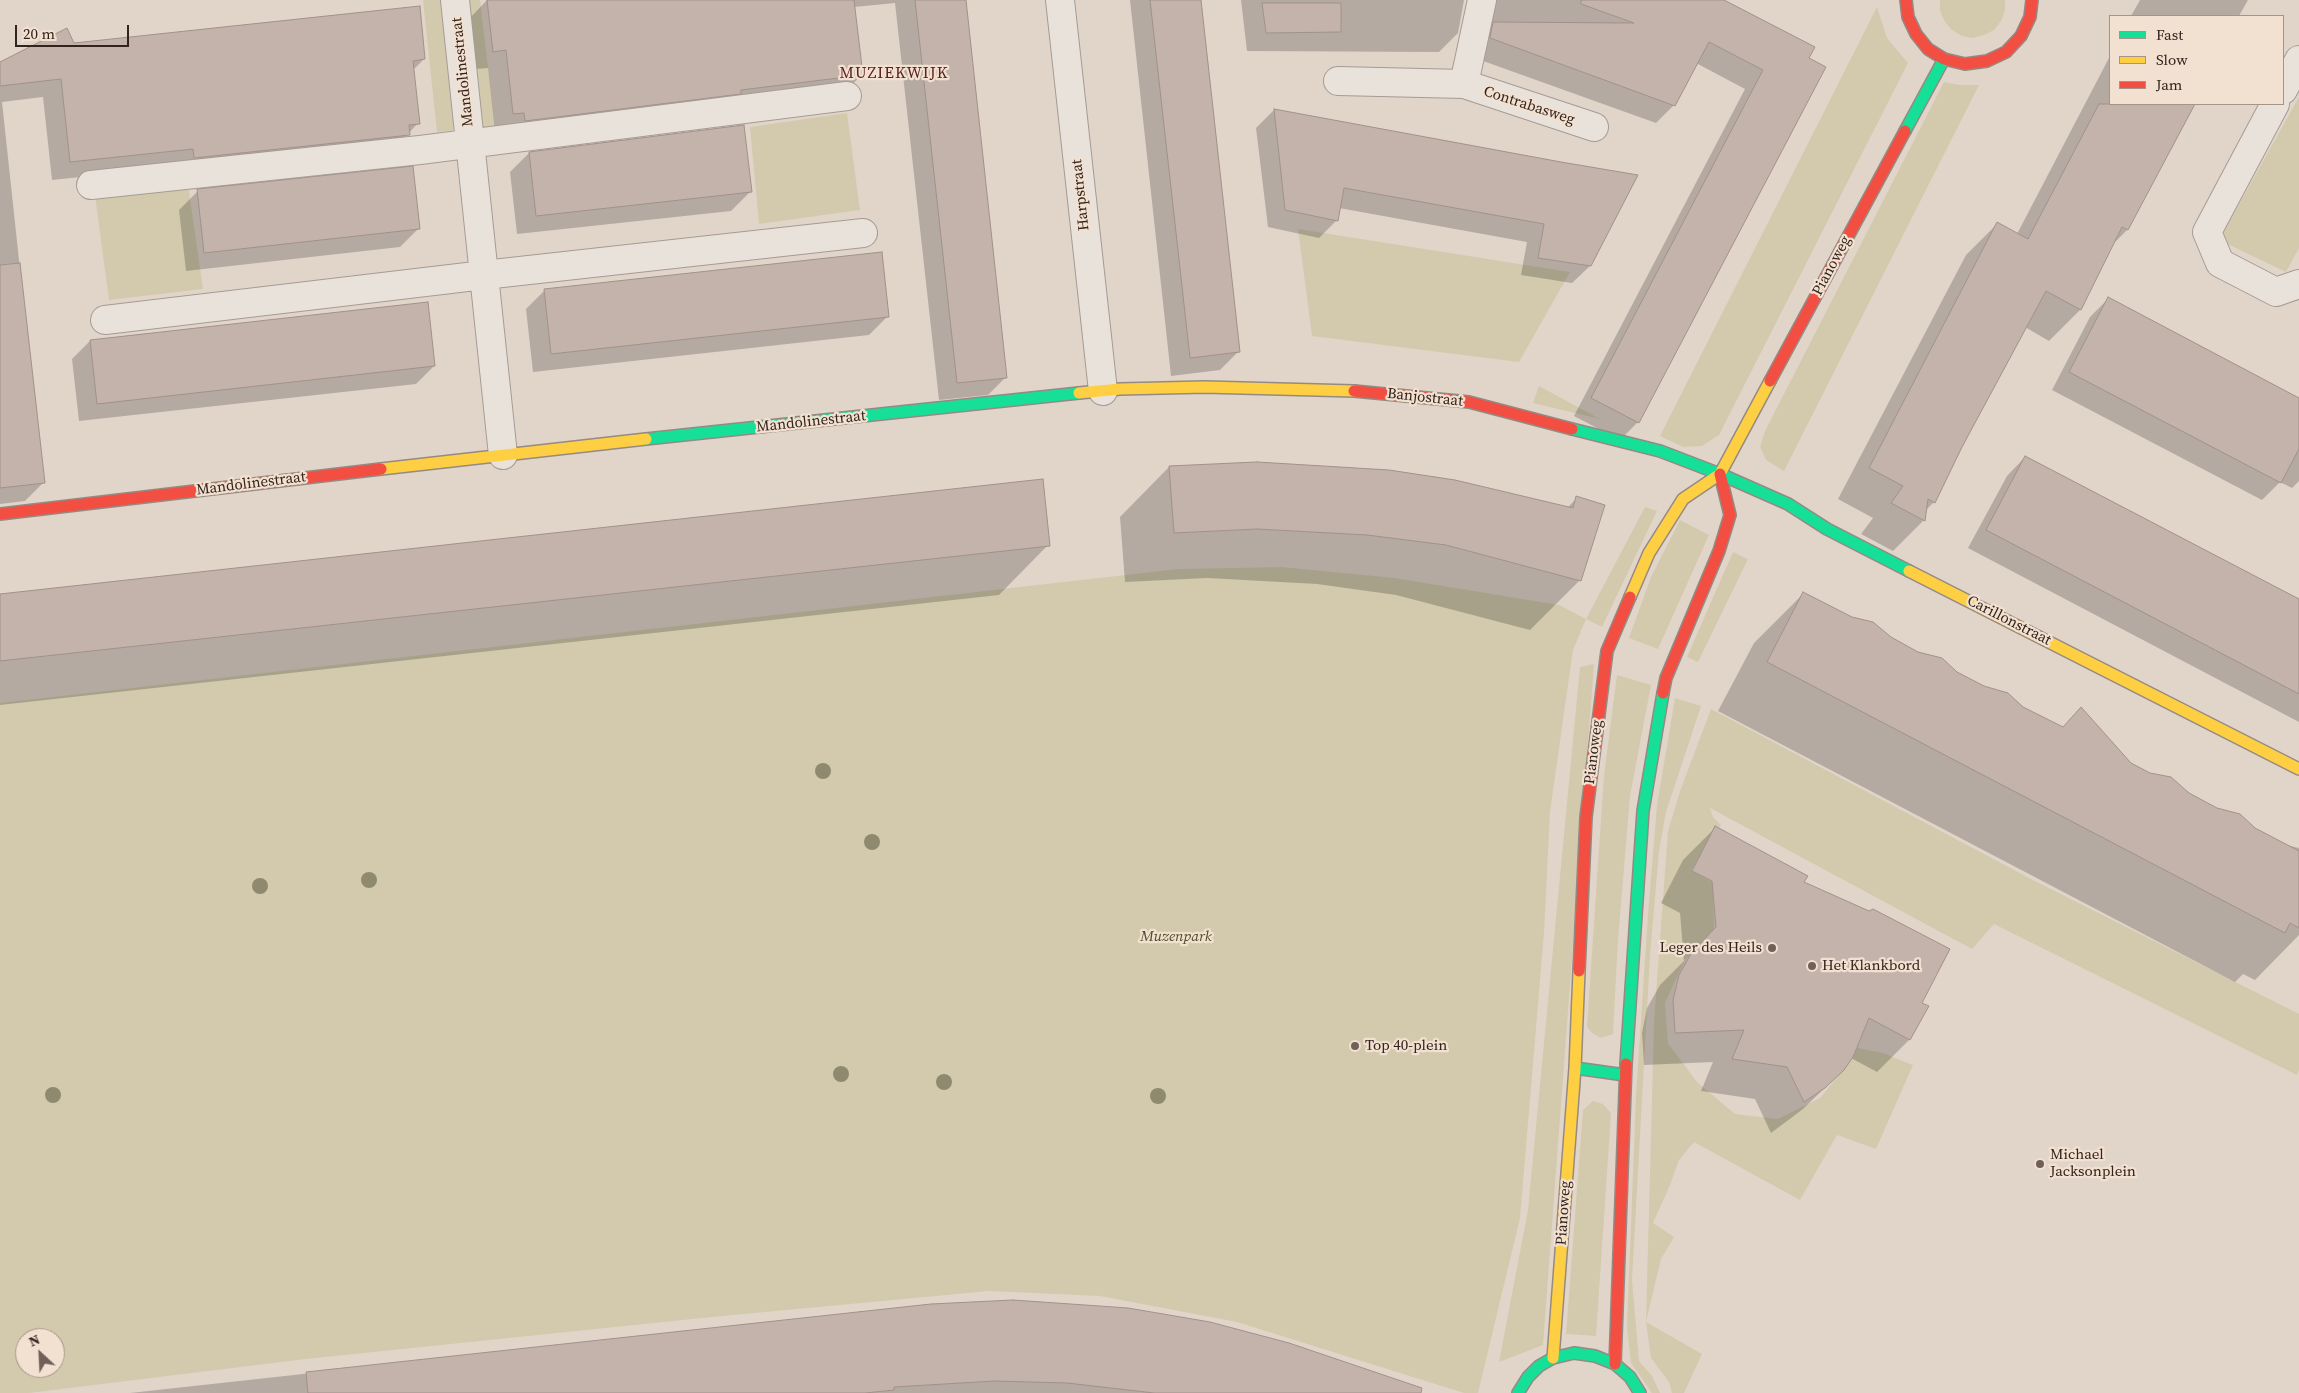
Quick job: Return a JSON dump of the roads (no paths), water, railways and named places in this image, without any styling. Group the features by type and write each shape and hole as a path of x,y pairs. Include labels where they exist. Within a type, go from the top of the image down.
{"street":[{"name":"Mandolinestraat","path":"455,0 503,455"},
{"name":"Harpstraat","path":"1060,0 1111,390"},
{"name":"Contrabasweg","path":"1464,84 1482,0"},
{"path":"1906,0 1908,17 1916,34 1928,49 1944,59 1966,64 1987,62 2006,52 2021,36 2030,17 2032,0"},
{"name":"Pianoweg","path":"1553,1358 1575,1068 1586,817 1607,652 1649,553 1683,499 1720,474 1944,59"},
{"path":"2284,88 2299,60"},
{"name":"Contrabasweg","path":"1338,81 1464,84 1594,127"},
{"name":"Mandolinestraat","path":"92,185 470,144 847,96"},
{"path":"2274,105 2207,232 2220,263 2276,292 2299,284"},
{"path":"105,320 863,233"},
{"name":"Banjostraat","path":"1111,390 1205,387 1334,389 1469,402 1660,451 1720,474"},
{"name":"Mandolinestraat","path":"0,514 503,455 1111,390"},
{"path":"1615,1364 1625,1075 1643,811 1666,678 1719,550 1730,515 1720,474"},
{"name":"Carillonstraat","path":"1720,474 1788,504 1828,529 2299,769"},
{"path":"1575,1068 1625,1075"},
{"path":"1518,1393 1528,1377 1539,1366 1553,1358 1574,1353 1596,1356 1615,1364 1630,1377 1640,1393"}],"place":[{"name":"Leger des Heils","path":"1772,948"},
{"name":"Het Klankbord","path":"1812,966"},
{"name":"Top 40-plein","path":"1355,1046"},
{"name":"Michael Jacksonplein","path":"2040,1164"}],"district":[{"name":"MUZIEKWIJK","path":"894,74"}],"park label":[{"name":"Muzenpark","path":"1176,937"}]}
